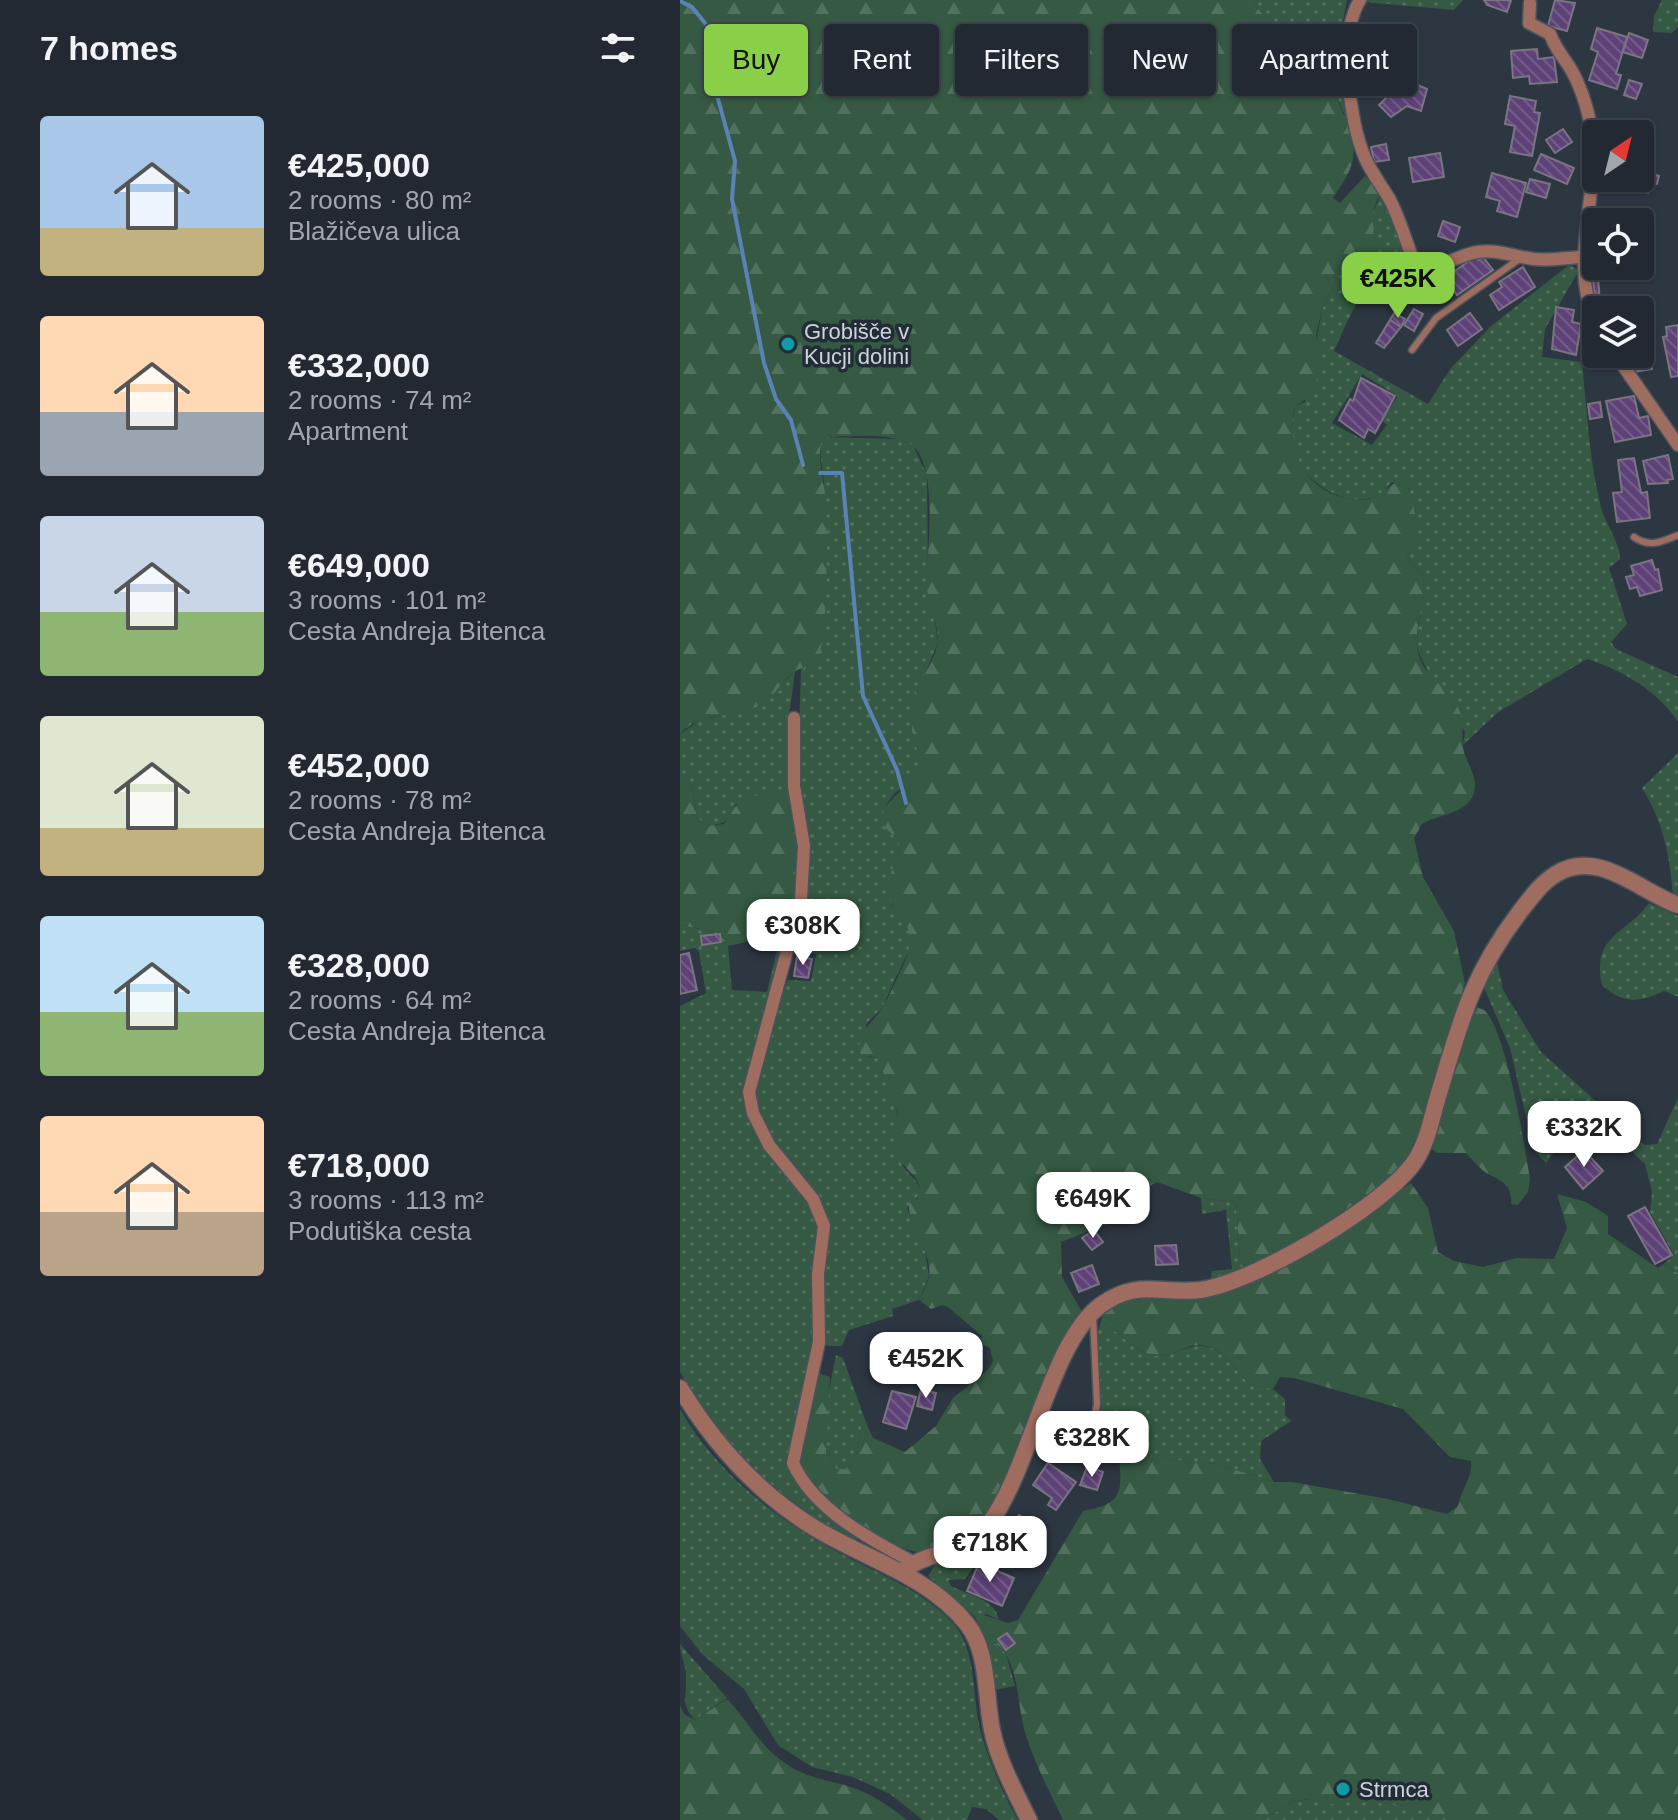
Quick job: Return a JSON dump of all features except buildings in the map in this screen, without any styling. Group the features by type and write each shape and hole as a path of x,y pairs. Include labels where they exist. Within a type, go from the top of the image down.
{"street":[{"path":"1360,0 1348,25 1347,45 1355,129 1365,160 1392,203 1413,259 1420,265 1435,267 1476,252 1495,251 1522,257 1582,257"},
{"path":"1530,3 1529,23 1550,34 1559,54 1569,66 1589,121 1593,144 1588,208"},
{"path":"1625,368 1678,445"},
{"path":"794,718 794,786 804,846 801,899 749,1092 753,1113 769,1145 813,1199 824,1226 818,1274 819,1342 793,1463 801,1481 822,1502 908,1567 968,1626 985,1675 992,1732 1029,1820"},
{"path":"680,1388 722,1451 769,1494 812,1527 908,1567 950,1553 978,1536 1011,1488 1060,1365 1092,1312 1121,1293 1145,1287 1199,1290 1270,1265 1365,1206 1408,1171 1425,1137 1475,979 1496,943 1533,894 1554,875 1572,866 1592,865 1614,872 1655,896 1678,905"}],"lane":[{"path":"1412,350 1436,318 1522,257"},
{"path":"1634,537 1643,544 1657,543 1678,535"},
{"path":"1089,1447 1097,1404 1092,1312"}],"green space":[{"path":"680,0 1252,0 1272,24 1232,24 1232,96 1337,96 1343,114 1348,116 1354,151 1347,176 1333,198 1340,203 1365,176 1382,193 1374,208 1372,256 1337,277 1322,310 1316,335 1321,364 1313,395 1295,406 1293,440 1304,469 1326,491 1342,497 1367,500 1404,480 1411,495 1419,524 1416,538 1406,552 1411,565 1423,575 1424,586 1417,649 1427,670 1458,708 1462,719 1463,748 1475,783 1470,801 1456,811 1422,824 1414,838 1423,877 1454,931 1465,983 1419,1133 1407,1157 1388,1180 1317,1230 1241,1273 1236,1202 1201,1198 1157,1182 1112,1205 1110,1223 1061,1242 1062,1277 1082,1312 1070,1330 1027,1438 1000,1494 972,1532 938,1550 923,1553 902,1548 866,1529 829,1504 803,1475 798,1462 802,1431 818,1373 830,1377 826,1453 836,1469 846,1469 856,1454 862,1425 867,1425 873,1438 905,1452 936,1426 953,1398 989,1369 993,1361 990,1348 979,1343 982,1336 948,1307 942,1305 931,1309 919,1300 928,1279 929,1266 909,1209 910,1200 917,1199 919,1186 898,1158 898,1113 878,1058 861,1055 859,1048 862,1035 885,1004 908,952 908,929 890,899 889,886 899,839 886,829 882,819 890,801 921,766 912,730 913,699 938,639 927,587 929,491 921,456 912,445 894,438 822,437 820,453 826,504 826,586 823,634 816,661 794,672 761,705 705,719 687,727 680,734"},
{"path":"1252,0 1347,0 1342,24 1270,24"},
{"path":"1463,0 1454,10 1364,2"},
{"path":"1662,0 1678,0 1678,27 1672,33 1653,32 1654,16"},
{"path":"1337,96 1347,96 1348,116 1344,114"},
{"path":"1382,193 1405,250 1403,259 1368,287 1353,310 1334,351 1428,404 1451,368 1491,326 1569,265 1579,270 1545,329 1542,357 1582,362 1597,489 1620,559 1609,568 1627,624 1611,642 1616,649 1678,677 1678,722 1650,691 1613,669 1587,659 1497,713 1463,745 1465,732 1430,674 1417,644 1423,575 1411,565 1406,552 1416,538 1409,488 1392,482 1381,494 1372,498 1361,500 1338,496 1308,475 1293,451 1295,406 1305,402 1322,310 1337,277 1373,230 1370,218","holes":["1362,374 1398,396 1382,420 1387,425 1372,445 1332,423"]},
{"path":"822,437 900,439 913,445 927,475 928,569 938,643 912,704 916,746 923,760 914,780 891,798 884,817 888,829 899,839 900,849 893,869 892,905 911,929 912,943 882,1008 866,1024 868,1057 878,1058 900,1124 901,1162 917,1182 921,1193 907,1208 925,1251 929,1276 919,1300 892,1309 893,1316 849,1330 842,1346 828,1346 823,1342 822,1278 827,1222 768,1140 753,1105 752,1090 761,1049 788,980 811,981 816,954 792,950 801,669 813,663 825,598"},
{"path":"795,671 789,717 792,792 736,804 726,821 707,826 697,817 692,785 680,779 680,734 700,720 757,707"},
{"path":"1678,753 1678,898 1673,895 1670,866 1660,826 1642,788"},
{"path":"680,779 692,785 697,817 707,826 724,824 740,800 773,791 792,792 802,849 793,921 784,920 782,934 728,946 721,933 680,925"},
{"path":"1649,903 1678,916 1678,997 1664,991 1632,1000 1617,996 1602,985 1602,955 1613,937"},
{"path":"784,920 793,921 750,1115 810,1200 820,1224 817,1320 789,1463 859,1535 855,1542 816,1519 755,1473 721,1436 680,1372 680,1006 706,993 699,952 695,948 680,951 680,925 721,933 728,946 732,990 767,992"},
{"path":"1496,957 1503,990 1541,1052 1645,1145 1657,1144 1678,1098 1678,1273 1664,1264 1674,1255 1650,1212 1652,1192 1645,1164 1579,1103 1559,1124 1568,1134 1546,1163 1534,1151 1510,1048 1482,983"},
{"path":"1472,1006 1484,1010 1492,1021 1507,1063 1530,1179 1528,1192 1518,1205 1511,1204 1510,1191 1504,1183 1482,1170 1466,1153 1437,1153 1430,1147"},
{"path":"1411,1183 1428,1208 1438,1252 1454,1261 1483,1267 1517,1258 1554,1259 1567,1228 1557,1194 1586,1202 1608,1216 1608,1234 1658,1268 1664,1264 1678,1273 1678,1820 1453,1820 1401,1805 1355,1801 1325,1805 1308,1799 1292,1802 1263,1820 1063,1820 1030,1746 1009,1661 995,1643 988,1643 975,1617 978,1613 1008,1623 1018,1620 1083,1511 1105,1505 1116,1496 1120,1481 1119,1458 1107,1447 1124,1444 1174,1460 1217,1464 1274,1482 1292,1482 1388,1499 1447,1514 1458,1506 1471,1467 1471,1461 1450,1457 1403,1409 1294,1378 1280,1377 1273,1389 1251,1385 1226,1357 1201,1345 1164,1356 1152,1355 1136,1348 1101,1321 1104,1311 1125,1298 1198,1295 1381,1204"},
{"path":"1201,1198 1236,1202 1241,1273 1211,1278 1212,1271 1232,1269 1226,1210 1202,1214"},
{"path":"1101,1321 1136,1348 1152,1355 1164,1356 1191,1347 1210,1348 1226,1357 1251,1385 1273,1389 1285,1399 1285,1415 1291,1421 1261,1441 1260,1459 1274,1482 1217,1464 1174,1460 1124,1444 1107,1447 1097,1441 1093,1433 1097,1405 1096,1348"},
{"path":"836,1355 843,1358 867,1425 862,1426 856,1454 847,1469 836,1469 826,1453 828,1395"},
{"path":"680,1409 710,1453 769,1508 813,1538 910,1589 950,1620 966,1645 985,1747 1018,1820 999,1820 986,1809 972,1807 967,1820 923,1820 890,1794 853,1777 812,1767 778,1745 744,1689 703,1655 680,1626"},
{"path":"974,1549 982,1555 965,1579 948,1580 951,1586 986,1602 999,1620 987,1614 975,1617 928,1576 937,1563"},
{"path":"988,1643 995,1643 1006,1654 1015,1686 994,1690"},
{"path":"680,1644 727,1698 695,1720 686,1705 686,1672"},
{"path":"727,1699 768,1749 785,1763 808,1775 864,1792 907,1820 680,1820 680,1705 684,1714 695,1720"},
{"path":"1309,1799 1395,1804 1453,1820 1263,1820 1292,1802"}],"waterway":[{"path":"680,1 692,7 713,33 722,63 717,95 735,161 732,199 764,363 776,399 791,420 803,465"},
{"path":"820,473 842,473 863,696 897,770 906,803"}],"place":[{"name":"Grobišče v Kucji dolini","path":"788,344"},
{"name":"Strmca","path":"1343,1789"}]}
